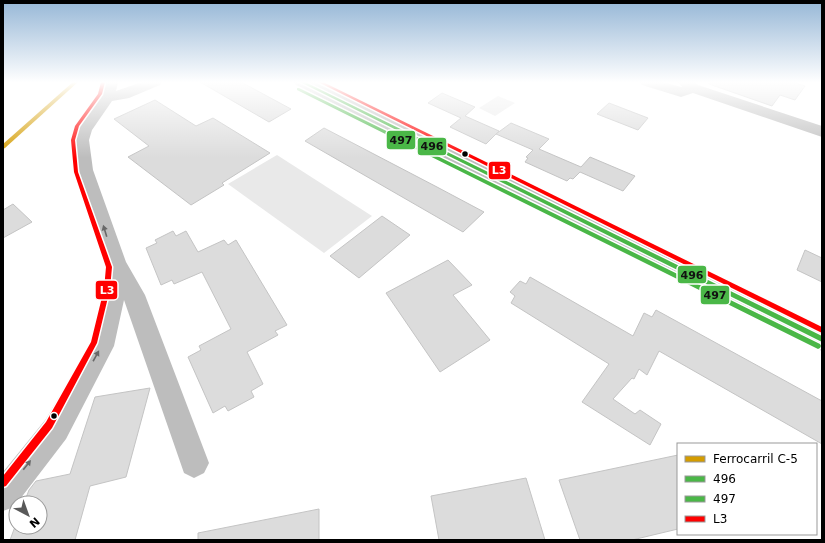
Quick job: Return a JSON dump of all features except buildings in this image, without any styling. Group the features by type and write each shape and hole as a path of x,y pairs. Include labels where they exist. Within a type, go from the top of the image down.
{"street":[{"path":"98,107 84,130 81,140 84,170 116,263 134,295 194,463"},
{"path":"353,107 822,339"},
{"path":"753,107 821,131"},
{"path":"3,496 56,429 102,346 115,290 116,263"}],"shaded area":[{"path":"480,107 508,107 495,116 479,108"},
{"path":"277,155 372,216 324,253 228,184"}],"rail line":[{"name":"C-5","path":"3,147 48,107"}],"transit line":[{"name":"L3","path":"3,483 49,425 94,343 107,289 109,267 76,172 73,140 77,126 90,107"},
{"name":"497","path":"335,107 818,346"},
{"name":"496","path":"353,107 822,339"},
{"name":"L3","path":"371,107 822,330"}]}
